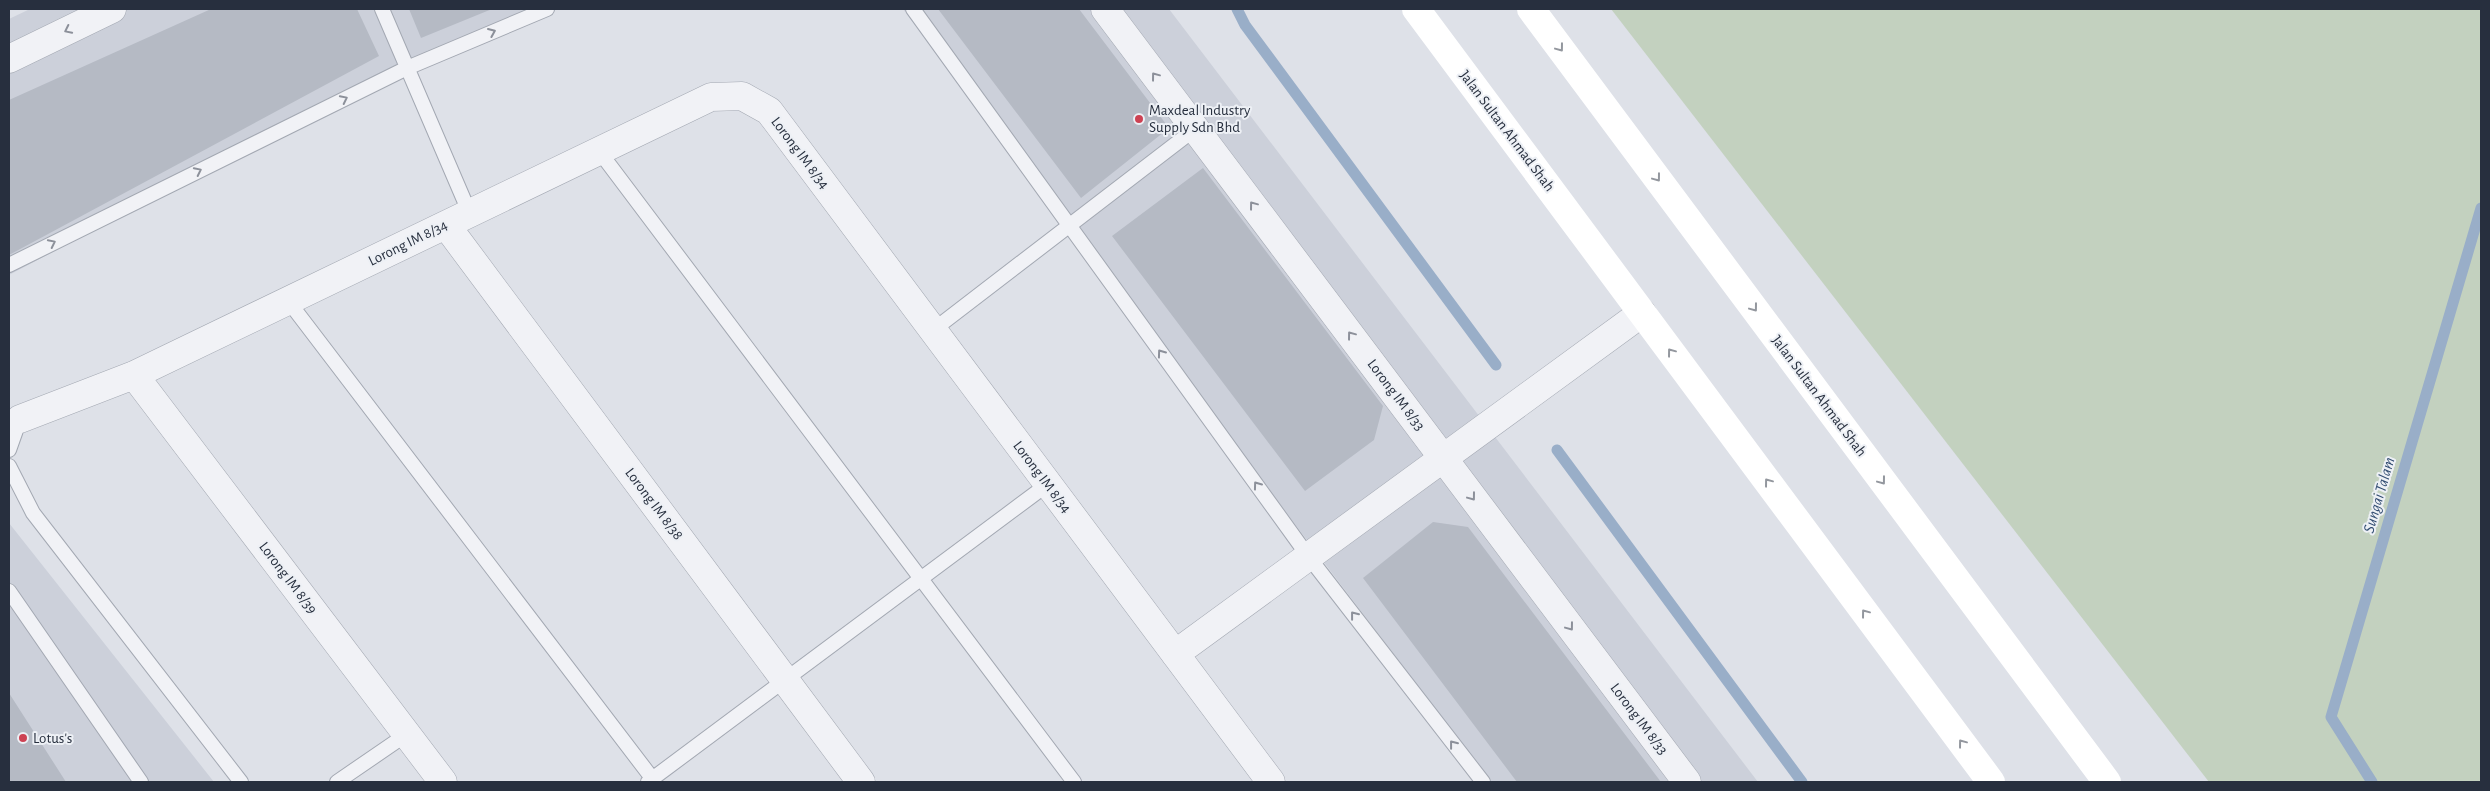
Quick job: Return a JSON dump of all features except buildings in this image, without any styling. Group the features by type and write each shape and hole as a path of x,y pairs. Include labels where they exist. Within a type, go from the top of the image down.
{"main road":[{"name":"Jalan Sultan Ahmad Shah","path":"1416,9 1991,782"},
{"name":"Jalan Sultan Ahmad Shah","path":"1531,9 2107,782"}],"street":[{"path":"9,59 112,9"},
{"name":"Lorong IM 8/33","path":"1105,9 1687,782"},
{"name":"Lorong IM 8/34","path":"14,417 134,375 289,302 711,97 742,96 769,111 1271,782"},
{"name":"Lorong IM 8/38","path":"458,219 786,680 861,782"},
{"path":"1175,654 1642,313"},
{"name":"Lorong IM 8/39","path":"134,375 443,782"}],"lane":[{"path":"382,9 407,68 458,219"},
{"path":"9,265 407,68 547,9"},
{"path":"913,9 1308,556 1483,782"},
{"path":"932,331 1195,129"},
{"path":"599,150 1074,782"},
{"path":"289,302 652,781 1048,484"},
{"path":"9,450 14,417"},
{"path":"9,466 33,513 241,782"},
{"path":"9,591 141,782"},
{"path":"337,782 407,734"}],"shaded area":[{"path":"30,9 548,9 368,87 9,275 9,19"},
{"path":"903,9 1169,9 1758,782 1491,782"},
{"path":"9,523 214,782 9,782"}],"green space":[{"path":"1611,9 2481,9 2481,782 2209,782"}],"waterway":[{"path":"1237,9 1245,25 1496,365"},
{"name":"Sungai Talam","path":"2372,782 2331,717 2481,208"},
{"path":"1557,450 1802,782"}],"place":[{"name":"Maxdeal Industry Supply Sdn Bhd","path":"1139,119"},
{"name":"Lotus's","path":"23,738"}]}
